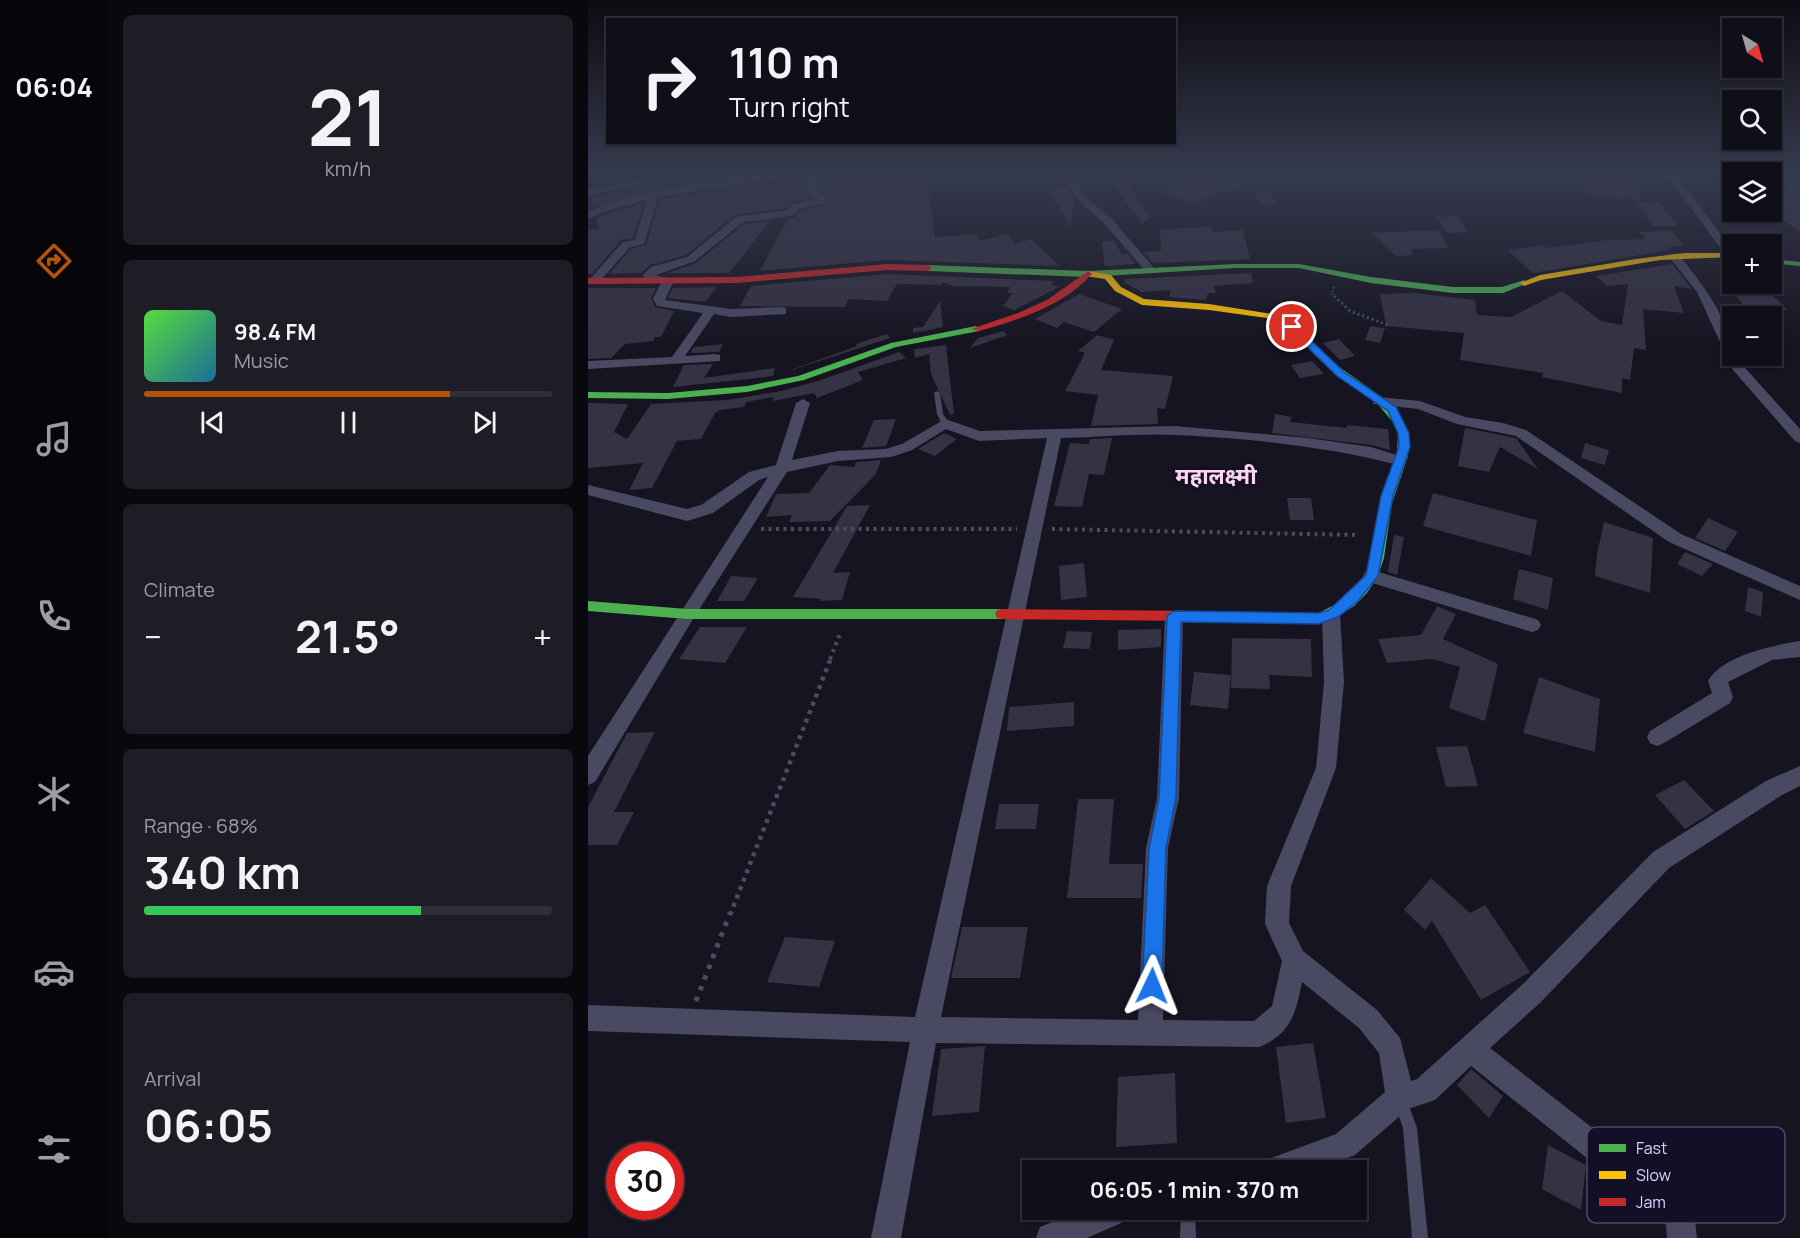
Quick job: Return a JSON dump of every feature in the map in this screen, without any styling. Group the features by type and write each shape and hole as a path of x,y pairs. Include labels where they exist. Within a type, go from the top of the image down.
{"street":[{"path":"593,285 627,244 640,242 643,229"},
{"path":"669,281 648,276 655,269 691,259 728,229"},
{"path":"1115,229 1151,271"},
{"path":"1712,229 1722,242"},
{"path":"593,285 785,276 888,267 1088,274 1299,266 1344,275 1453,290 1503,290 1540,278 1674,256 1699,253 1722,254"},
{"path":"1674,256 1702,291 1722,332"},
{"path":"1782,262 1800,264"},
{"path":"588,395 690,397 797,378 895,344 952,335 1008,318 1037,307 1069,290 1088,274 1108,277 1118,289 1142,302 1209,307 1269,316 1292,327 1340,374 1392,409 1403,433 1405,447 1398,460 1378,535 1372,576 1355,596 1331,614 1318,618 1016,614 687,614 588,606"},
{"path":"669,281 659,299 661,303 711,312 782,311"},
{"path":"676,360 711,312"},
{"path":"588,365 633,366 715,358"},
{"path":"1738,366 1800,438"},
{"path":"1378,401 1420,405 1462,422 1503,427 1521,433 1675,538 1800,593"},
{"path":"588,775 687,614 783,466 803,403"},
{"path":"588,490 687,514 707,509 754,476 783,466 838,456 886,454 907,447 945,423 979,435 1175,430 1319,445 1371,452 1398,460"},
{"path":"886,1238 925,1030 1055,434"},
{"path":"1372,576 1532,625"},
{"path":"1331,614 1334,682 1326,768 1279,886 1277,924 1294,960 1368,1019 1391,1047 1400,1098"},
{"path":"1150,1032 1157,848 1168,798 1174,616"},
{"path":"1657,737 1723,697 1718,681 1721,676 1769,653 1800,649"},
{"path":"1304,1160 1345,1145 1400,1098 1425,1090 1532,993 1661,860 1774,788 1800,777"},
{"path":"588,1018 925,1030 1259,1034 1282,1013 1294,960"},
{"path":"1470,1049 1587,1141"},
{"path":"1051,1238 1094,1220"},
{"path":"1680,1223 1682,1238"}],"lane":[{"path":"937,393 940,414 945,423"},
{"path":"1400,1098 1410,1128 1420,1238"},
{"path":"1188,1220 1188,1238"}],"path":[{"path":"1344,275 1335,283 1332,294 1350,311 1388,325"},
{"path":"744,529 1036,529 1378,535"},
{"path":"688,1022 849,613"}],"building":[{"path":"636,229 633,238 621,240 592,274 588,274 588,230"},
{"path":"651,229 718,229 686,255 650,265 641,273 609,274 631,249 646,245"},
{"path":"738,229 764,229 729,273 668,273 696,263"},
{"path":"783,229 934,229 935,237 977,234 979,241 1008,234 1015,244 1031,239 1060,266 887,260 760,271"},
{"path":"1160,229 1211,229 1212,232 1243,230 1250,259 1153,263 1143,252 1161,251"},
{"path":"1444,229 1465,229 1467,232 1447,233"},
{"path":"1438,230 1449,248 1410,249 1413,255 1396,256 1371,233"},
{"path":"1672,231 1684,245 1667,248 1670,250 1533,273 1507,250 1543,245 1547,248 1608,240 1646,239 1639,232"},
{"path":"1114,240 1122,255 1127,253 1136,264 1105,266 1102,242"},
{"path":"1672,264 1692,289 1674,286 1684,313 1643,309 1646,350 1634,348 1630,380 1622,378 1622,393 1542,377 1543,373 1460,360 1464,333 1386,326 1380,294 1414,293 1475,300 1477,315 1511,317 1562,291 1601,321 1622,325 1628,284 1607,286 1596,276"},
{"path":"1251,273 1253,283 1213,286 1216,293 1208,293 1206,300 1169,297 1171,290 1142,292 1125,283 1124,279"},
{"path":"887,274 1054,281 1051,285 1059,287 1014,310 1003,306 1013,293 1007,293 1010,287 952,286 943,282 941,285 897,284 887,301 848,299 845,307 740,306 751,286"},
{"path":"717,287 705,302 668,298 673,288"},
{"path":"588,288 656,288 651,298 655,307 674,311 661,337 655,337 654,341 625,344 611,358 588,359"},
{"path":"1079,294 1122,309 1094,332 1064,322 1057,328 1035,319"},
{"path":"1734,294 1772,294 1787,310 1782,310 1782,306 1745,306"},
{"path":"940,301 943,327 913,333 913,328 923,327"},
{"path":"1370,326 1385,328 1380,343 1365,340"},
{"path":"1003,331 1008,335 970,348 978,338"},
{"path":"887,334 890,338 777,375 857,346 856,344"},
{"path":"1097,335 1114,340 1101,370 1173,376 1165,409 1157,408 1158,424 1091,426 1098,395 1065,391 1085,353 1078,351"},
{"path":"1339,339 1355,356 1340,360 1323,343"},
{"path":"723,344 719,352 690,353 694,347"},
{"path":"946,345 954,414 950,415 931,374 929,354 915,358 914,349"},
{"path":"899,352 906,358 858,372 863,380 817,398 814,393 773,401 773,397 746,402 744,407 720,410 715,413 701,439 677,441 652,488 629,490 643,463 588,468 588,403 628,404 614,432 627,439 651,404 727,400 782,391 821,380"},
{"path":"1312,361 1324,374 1300,378 1291,365"},
{"path":"713,364 704,378 775,368 773,376 673,387 684,365"},
{"path":"1275,414 1292,417 1290,422 1347,428 1347,425 1388,429 1390,450 1371,445 1272,433"},
{"path":"896,419 886,446 862,448 874,420"},
{"path":"1465,428 1516,438 1538,469 1500,447 1489,472 1458,466"},
{"path":"944,433 957,439 935,456 918,449"},
{"path":"1112,438 1104,475 1089,474 1082,507 1054,506 1070,443 1089,444 1090,439"},
{"path":"1585,443 1609,450 1605,465 1581,458"},
{"path":"881,460 876,474 830,521 789,522 792,515 766,517 776,494 809,493 830,465 854,467 856,462"},
{"path":"1433,493 1537,520 1531,556 1423,526"},
{"path":"1287,498 1311,498 1314,520 1290,520"},
{"path":"870,505 833,573 850,572 842,600 820,601 821,599 793,597 847,506"},
{"path":"1708,518 1738,532 1725,551 1695,538"},
{"path":"1604,522 1653,538 1650,593 1595,576"},
{"path":"1394,535 1404,537 1397,575 1388,572"},
{"path":"1685,552 1713,564 1702,576 1677,564"},
{"path":"1084,563 1087,597 1061,600 1059,566"},
{"path":"1519,569 1553,578 1548,610 1513,599"},
{"path":"731,576 758,578 744,601 717,601"},
{"path":"1748,587 1763,592 1761,617 1745,611"},
{"path":"1437,606 1456,614 1443,639 1498,664 1485,721 1449,708 1460,667 1432,659 1387,663 1378,639 1421,635"},
{"path":"700,627 747,627 725,663 679,659"},
{"path":"1161,629 1161,647 1118,650 1118,630"},
{"path":"1067,631 1092,632 1090,649 1063,648"},
{"path":"1232,638 1311,639 1312,677 1269,675 1270,689 1231,688"},
{"path":"1194,672 1231,675 1228,709 1190,705"},
{"path":"1539,677 1600,699 1595,752 1523,733"},
{"path":"1074,702 1074,726 1007,731 1009,707"},
{"path":"655,732 614,812 634,812 617,845 588,845 588,807 627,733"},
{"path":"1467,746 1478,786 1446,787 1436,747"},
{"path":"1684,780 1714,811 1685,829 1655,795"},
{"path":"1078,799 1114,799 1109,864 1143,864 1141,898 1067,898"},
{"path":"999,804 1039,804 1036,829 995,829"},
{"path":"1431,878 1470,913 1485,905 1530,972 1481,1000 1432,921 1425,930 1404,910"},
{"path":"962,927 1028,927 1020,978 951,978"},
{"path":"785,937 835,941 819,987 767,982"},
{"path":"1313,1043 1326,1118 1286,1123 1276,1047"},
{"path":"985,1046 979,1112 932,1116 941,1049"},
{"path":"1471,1069 1503,1096 1489,1118 1457,1085"},
{"path":"1175,1073 1177,1143 1116,1147 1118,1077"},
{"path":"1548,1145 1586,1165 1581,1210 1542,1189"}],"traffic: fast":[{"path":"1782,262 1800,264"},
{"path":"928,268 1088,274 1235,266 1299,266 1371,280 1453,290 1503,290 1524,283"},
{"path":"588,395 668,396 747,389 800,378 894,345 976,329"},
{"path":"1199,616 1319,618 1349,602 1363,590 1372,576 1388,494 1404,448 1403,433 1397,420 1380,400 1324,359"},
{"path":"588,606 687,614 1002,614"}],"traffic: slow":[{"path":"1524,283 1540,278 1660,258 1722,255"},
{"path":"1088,274 1108,277 1118,289 1142,302 1209,307 1269,316 1292,327 1324,359"}],"traffic: jam":[{"path":"588,281 737,280 887,267 928,268"},
{"path":"976,329 1036,309 1063,294 1088,274"},
{"path":"1002,614 1199,616"}],"district":[{"name":"महालक्ष्मी","path":"1216,476"}],"route":[{"path":"1152,986 1157,848 1168,798 1174,616 1318,618 1334,614 1355,596 1372,576 1375,548 1387,496 1398,460 1405,447 1403,433 1392,409 1340,374 1292,327"}]}
